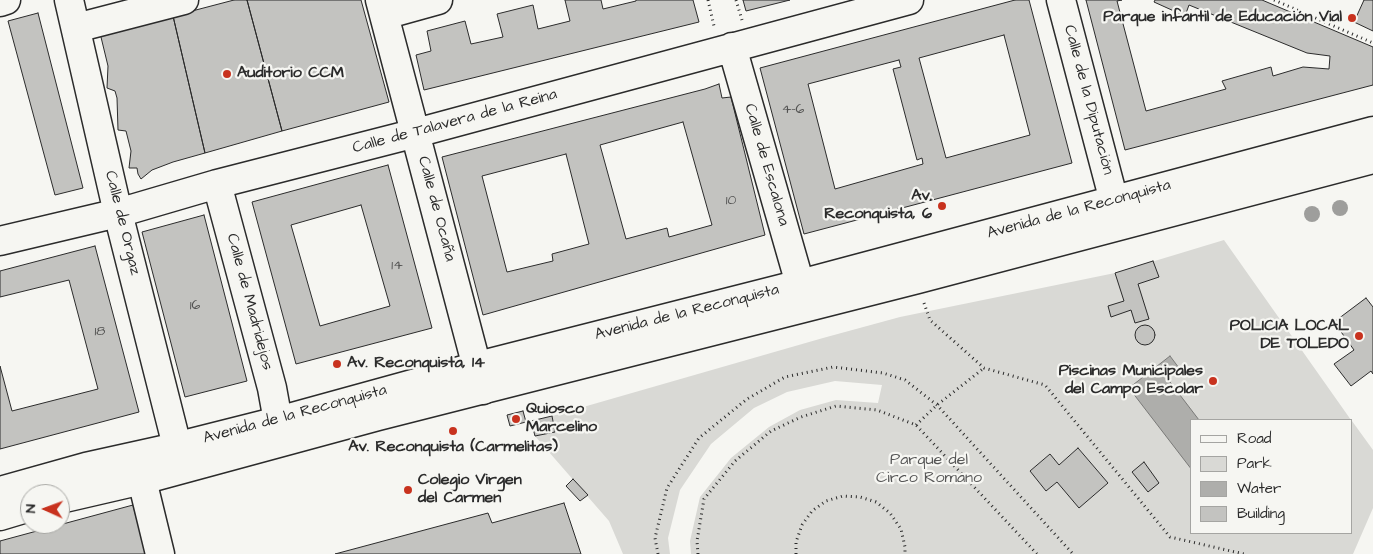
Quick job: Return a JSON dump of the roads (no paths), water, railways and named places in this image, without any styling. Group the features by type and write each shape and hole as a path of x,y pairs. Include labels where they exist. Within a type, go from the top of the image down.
{"main road":[{"path":"0,2 6,0"},
{"name":"Calle de Orgaz","path":"69,0 170,448"},
{"path":"76,28 140,6 184,0"},
{"path":"382,8 438,0"},
{"name":"Calle de Talavera de la Reina","path":"0,241 118,213 217,184 909,0"},
{"name":"Calle de la Diputación","path":"1061,0 1114,201"},
{"name":"Calle de Ocaña","path":"382,8 481,378"},
{"name":"Calle de Escalona","path":"732,47 800,284"},
{"name":"Avenida de la Reconquista","path":"70,497 142,480 481,378 910,253 1114,201 1373,131"},
{"name":"Avenida de la Reconquista","path":"0,491 86,467 278,421 481,378 911,281 1373,159"},
{"name":"Calle de Madridejos","path":"217,184 272,388 278,421"},
{"path":"160,554 142,480 170,448"},
{"path":"0,516 20,510"}],"water":[{"path":"1170,356 1179,368 1167,378 1198,419 1190,419 1190,467 1129,388"}],"place":[{"name":"Parque infantil de Educación Vial","path":"1352,18"},
{"name":"Auditorio CCM","path":"227,74"},
{"name":"Av. Reconquista, 6","path":"942,206"},
{"name":"POLICIA LOCAL DE TOLEDO","path":"1359,336"},
{"name":"Av. Reconquista, 14","path":"337,364"},
{"name":"Piscinas Municipales del Campo Escolar","path":"1213,381"},
{"name":"Quiosco Marcelino","path":"516,419"},
{"name":"Av. Reconquista (Carmelitas)","path":"453,431"},
{"name":"Colegio Virgen del Carmen","path":"408,490"}],"park label":[{"name":"Parque del Circo Romano","path":"929,470"}]}
